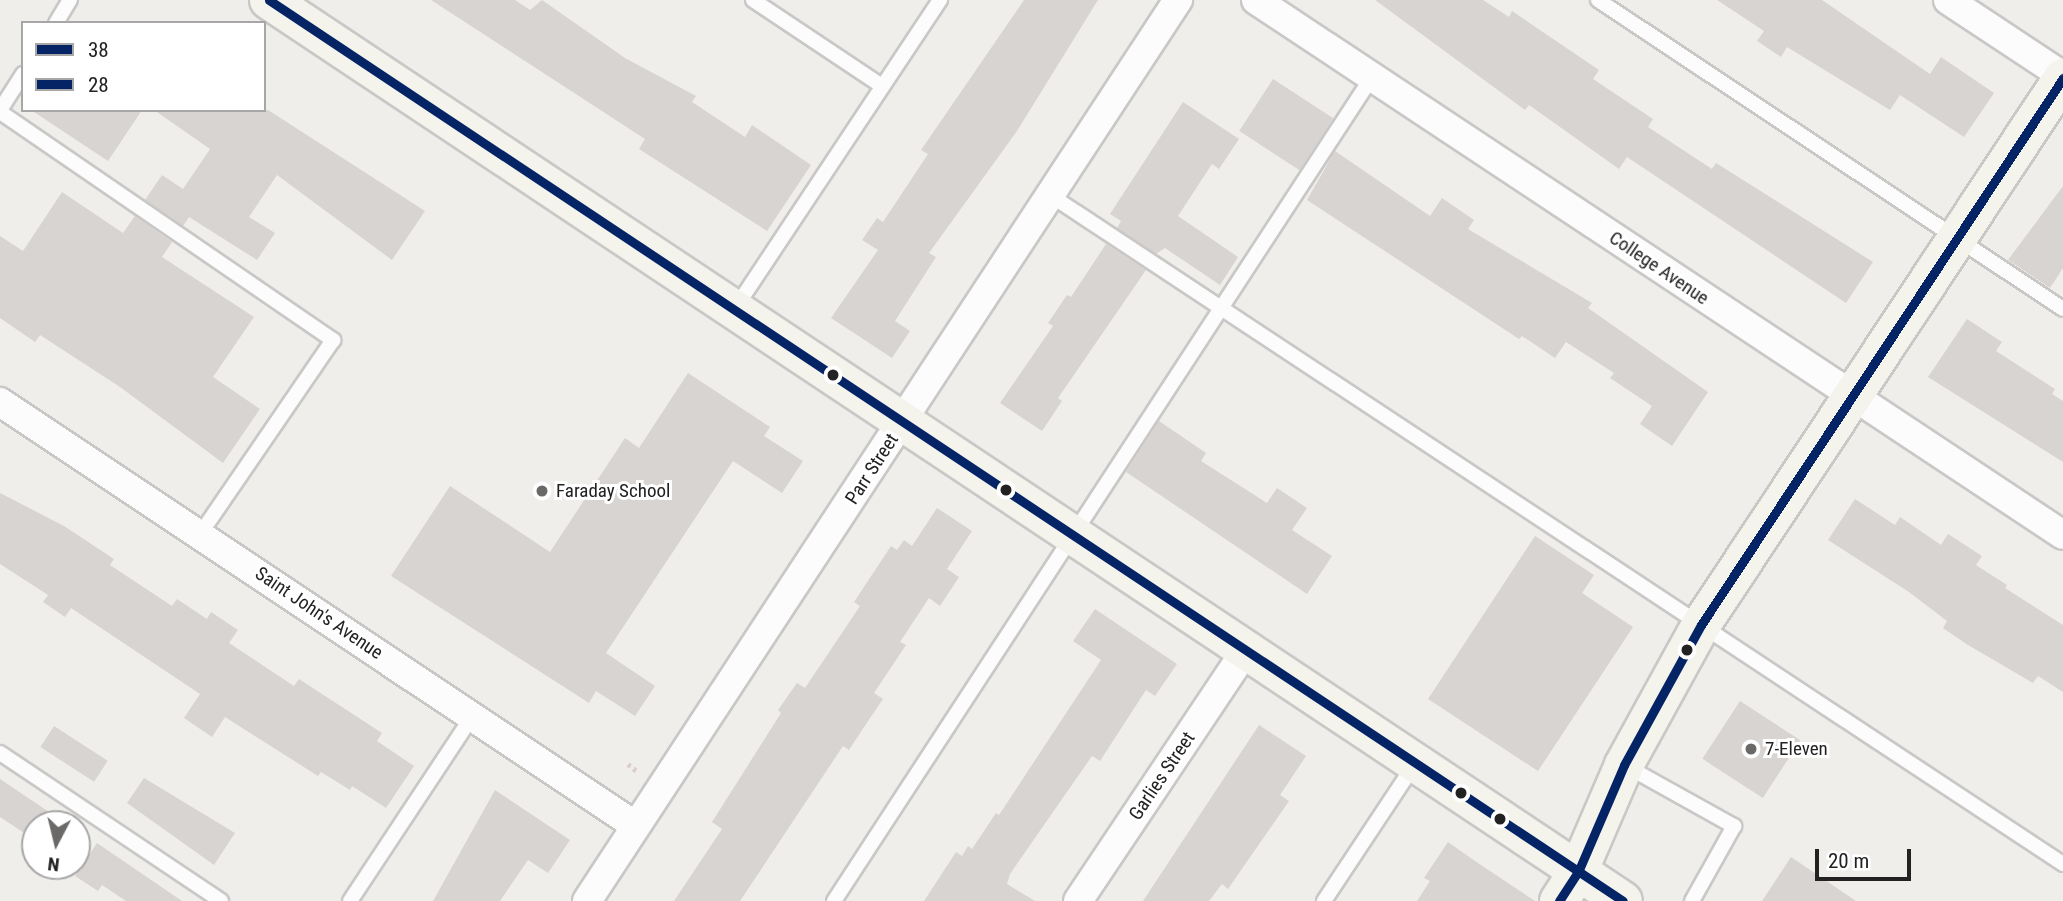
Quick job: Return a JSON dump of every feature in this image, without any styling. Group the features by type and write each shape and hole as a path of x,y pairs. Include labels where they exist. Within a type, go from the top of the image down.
{"main road":[{"path":"269,0 904,420 1416,764 1569,886 1623,901"},
{"path":"1569,886 1624,765 1701,625 1852,395 1959,240 2063,77"}],"street":[{"name":"Parr Street","path":"587,901 1178,0"},
{"name":"College Avenue","path":"1256,0 2063,535"},
{"path":"1948,0 2063,77"},
{"name":"Saint John's Avenue","path":"0,402 201,533 636,826"},
{"name":"Garlies Street","path":"1078,901 1246,650"}],"lane":[{"path":"57,21 70,0"},
{"path":"753,0 882,86"},
{"path":"735,309 940,0"},
{"path":"1598,0 2063,309"},
{"path":"21,77 0,111 332,340 201,533"},
{"path":"834,901 1224,310 1372,77"},
{"path":"1050,195 2063,864"},
{"path":"350,901 472,717"},
{"path":"0,753 221,901"},
{"path":"1324,901 1416,764"},
{"path":"1624,765 1734,826 1692,901"}],"building":[{"path":"431,0 515,0 530,10 542,0 625,58 696,96 692,102 745,137 752,125 811,165 767,231 639,149 645,139"},
{"path":"1024,0 1098,0 1017,131 929,253 936,257 895,321 910,331 892,358 831,318 878,250 862,240 877,218 883,222 928,154 921,150"},
{"path":"1375,0 1483,0 1509,17 1512,11 1599,70 1593,79 1653,119 1648,127 1712,169 1716,163 1873,262 1846,303 1627,157 1619,169 1529,105 1525,110"},
{"path":"1717,0 1822,0 1930,74 1941,57 1994,93 1964,137 1900,95 1890,110 1787,47 1781,57 1757,41 1764,31"},
{"path":"1273,79 1333,118 1300,170 1239,131"},
{"path":"1183,102 1239,139 1219,169 1212,164 1178,216 1238,257 1220,285 1165,248 1156,254 1117,228 1121,221 1110,214"},
{"path":"268,110 425,211 392,260 277,175 249,217 275,233 257,260 189,217 183,226 145,200 162,175 183,189 210,149 157,112"},
{"path":"34,112 141,112 108,161"},
{"path":"1335,151 1430,216 1442,198 1474,220 1468,229 1592,303 1588,308 1708,392 1672,446 1640,424 1652,406 1610,378 1614,373 1566,342 1555,358 1522,336 1519,339 1307,200"},
{"path":"2063,186 2063,268 2050,288 2008,260"},
{"path":"62,192 123,233 135,216 172,242 162,257 254,317 213,377 260,409 223,463 120,387 40,335 35,342 0,318 0,236 23,251"},
{"path":"1106,244 1146,270 1058,398 1062,401 1042,431 1000,403 1053,326 1048,323 1067,295 1071,297"},
{"path":"1967,319 2002,342 1996,351 2055,389 2052,394 2063,401 2063,462 1928,377"},
{"path":"688,373 770,427 764,436 803,461 782,493 733,461 606,653 655,686 635,716 596,691 589,703 391,576 450,486 550,552 625,438 639,448"},
{"path":"1159,421 1206,453 1201,461 1267,503 1277,488 1307,508 1292,530 1332,556 1307,594 1126,472"},
{"path":"0,493 64,526 114,559 110,565 172,606 177,599 207,619 211,612 238,630 229,643 294,686 299,679 382,733 377,741 414,766 386,808 352,786 350,790 321,772 318,776 225,717 212,737 184,718 200,694 71,608 65,617 43,602 48,595 0,564"},
{"path":"1855,499 1895,525 1900,517 1941,545 1948,534 1982,556 1976,565 2007,585 2005,588 2063,625 2063,692 2038,676 2033,683 1968,645 1943,628 1947,621 1909,592 1828,540"},
{"path":"937,508 972,531 947,569 959,577 940,606 929,598 900,642 906,645 874,693 883,699 849,750 843,746 740,901 674,901 722,829 712,822 781,713 778,710 797,683 805,688 860,606 854,602 891,546 897,550 904,540 912,546"},
{"path":"1535,536 1594,575 1582,593 1633,627 1538,771 1428,699"},
{"path":"1095,609 1177,664 1155,696 1146,690 1100,761 1092,756 1010,874 1007,884 1035,901 924,901 956,852 962,856 968,846 972,849 996,813 999,815 1101,660 1073,641"},
{"name":"7-Eleven","path":"1740,701 1800,740 1763,798 1702,759"},
{"path":"1259,725 1306,756 1280,795 1289,801 1228,889 1222,884 1209,901 1143,901"},
{"path":"54,726 108,761 94,782 40,747"},
{"path":"144,778 235,833 214,865 127,803"},
{"path":"0,779 46,810 21,810 21,831 0,817"},
{"path":"495,790 570,840 548,873 528,860 500,901 433,901"},
{"path":"1448,842 1535,901 1417,901 1430,881 1424,878"},
{"path":"97,843 182,901 126,901 102,885 98,891 81,880 91,880 91,852"},
{"path":"1791,857 1856,901 1762,901"}],"transit line":[{"name":"38","path":"269,0 1623,901"},
{"name":"28","path":"1559,901 1578,872 1624,765 1701,625 2063,78"}],"place":[{"name":"Faraday School","path":"542,491"},
{"name":"7-Eleven","path":"1751,749"}]}
